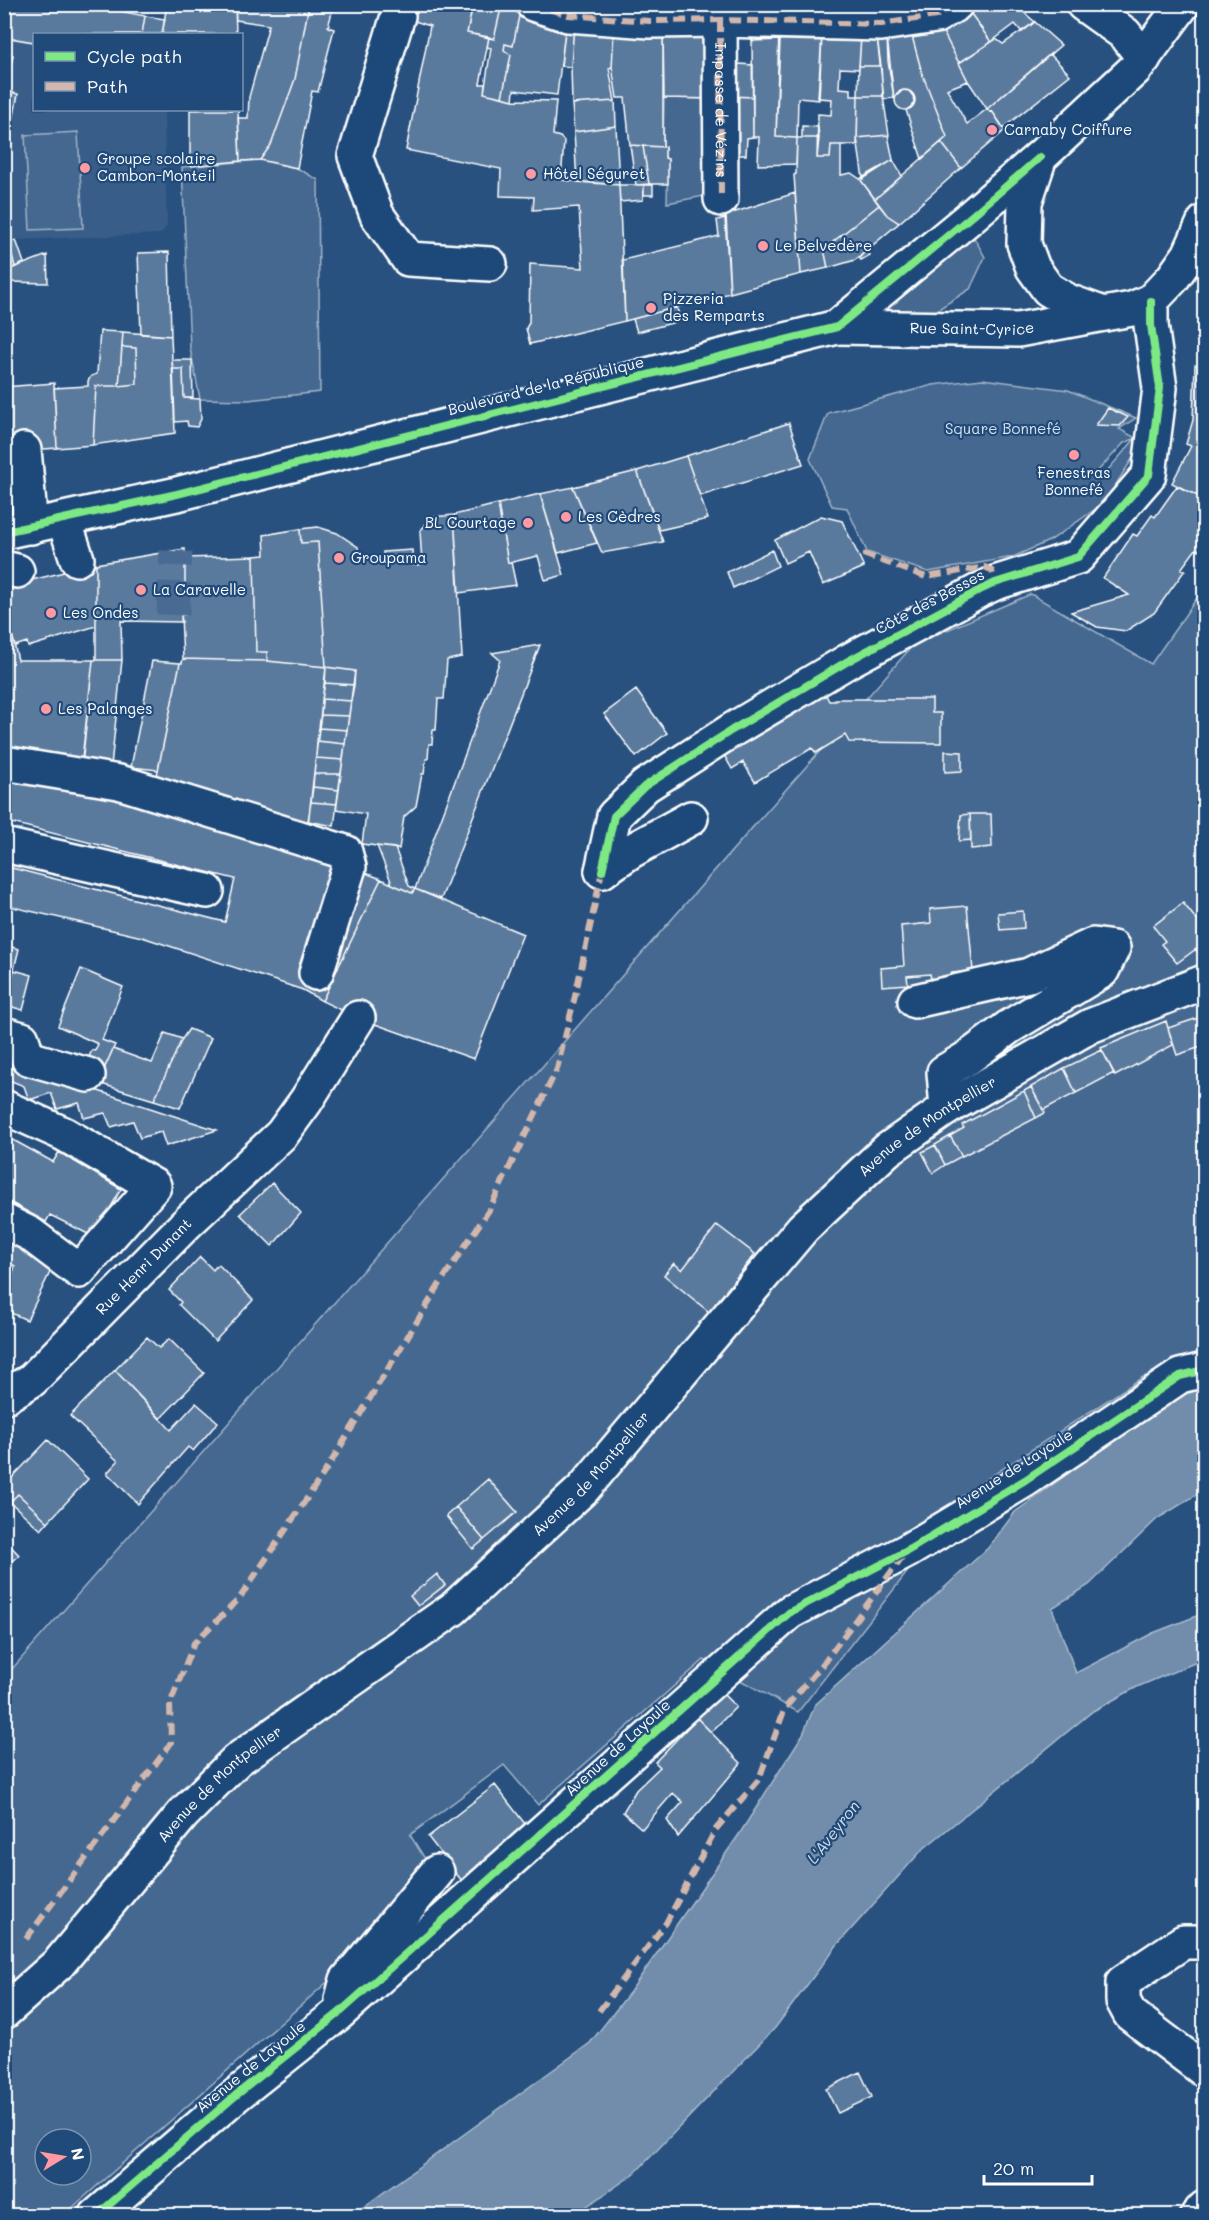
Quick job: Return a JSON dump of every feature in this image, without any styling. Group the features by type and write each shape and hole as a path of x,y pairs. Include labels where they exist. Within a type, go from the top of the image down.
{"street":[{"path":"533,4 568,15 650,21 720,20 883,24 936,16 956,4"},
{"path":"1083,4 1125,34 1144,58"},
{"name":"Boulevard de la République","path":"18,529 177,494 837,327 951,234 1040,157 1135,69 1183,4"},
{"path":"398,16 355,156 377,215 408,260 490,264"},
{"name":"Impasse de Vézins","path":"720,20 721,199"},
{"path":"1040,157 1025,202 1024,244 1033,268 1048,289 1068,301 1104,314"},
{"name":"Rue Saint-Cyrice","path":"837,327 1018,330 1132,309 1151,301 1172,279 1189,255 1204,222"},
{"name":"Côte des Besses","path":"691,818 631,851 602,871 614,816 645,786 732,730 839,667 980,590 995,583 1078,557 1149,475 1160,388 1151,325 1151,301"},
{"path":"18,529 24,450"},
{"path":"64,520 77,560"},
{"path":"4,764 119,782 345,852 349,867 316,973"},
{"path":"4,845 207,891"},
{"path":"915,1001 1029,975 1093,945 1113,948 1102,971 1009,1027 969,1057 944,1072 947,1108"},
{"name":"Avenue de Montpellier","path":"4,2012 60,1963 183,1814 237,1760 453,1609 583,1489 803,1228 887,1150 947,1108 1090,1026 1204,982"},
{"name":"Rue Henri Dunant","path":"4,1397 32,1380 186,1224 282,1134 306,1101 358,1018"},
{"path":"4,1034 22,1039 28,1059 88,1075"},
{"path":"4,1107 64,1134 154,1186 79,1271 30,1234 4,1221"},
{"name":"Avenue de Layoule","path":"96,2216 235,2096 338,2013 790,1612 907,1551 1025,1480 1180,1376 1204,1370"},
{"path":"338,2013 347,1980 437,1872"},
{"path":"1204,1942 1183,1942 1124,1982 1123,2001 1130,2014 1204,2070"},
{"path":"1197,2216 1204,2208"}],"shaded area":[{"name":"Groupe scolaire Cambon-Monteil","path":"4,5 111,5 147,12 142,33 33,33 33,111 164,111 167,226 161,234 16,240 5,238"}],"green space":[{"path":"664,98 715,99 715,194 667,203 668,159 665,158 663,147"},
{"path":"78,132 83,228 30,230 25,135"},
{"path":"260,160 297,168 318,180 320,392 248,400 200,399 190,348 182,167"},
{"path":"972,234 985,257 970,289 926,317 864,311 905,288 940,264"},
{"name":"Square Bonnefé","path":"982,379 1068,390 1136,418 1119,429 1143,442 1104,503 1051,540 1013,557 928,572 867,552 847,508 832,506 810,459 828,413 933,385","holes":["1135,439 1099,480 1094,475 1124,443"]},
{"path":"1204,588 1204,1359 1143,1377 973,1488 798,1712 704,1660 538,1805 504,1765 410,1835 427,1862 333,1977 64,2215 5,2216 5,1677 914,644 1031,594 1151,664"}],"water":[{"name":"L'Aveyron","path":"1204,1388 1204,1490 1157,1519 1089,1585 1052,1608 1076,1673 1153,1633 1204,1613 1204,1659 1137,1687 1093,1711 922,1850 837,1945 775,2028 634,2174 574,2215 351,2216 590,2043 630,1992 740,1833 803,1734 815,1705 988,1548 1015,1512 1069,1473 1104,1441 1181,1395"}],"building":[{"path":"4,4 105,4 105,8 145,16 142,33 33,33 33,42 4,37"},
{"path":"167,4 235,4 236,33 162,33"},
{"path":"235,4 309,4 295,79 271,145 260,160 240,161 238,118 248,118 249,97 269,25 236,20"},
{"path":"309,4 334,4 328,27 334,29 318,92 312,91 297,168 260,160 271,145 295,79"},
{"name":"Hôtel Séguret","path":"363,4 473,4 467,33 489,37 480,84 485,84 484,93 513,100 556,101 553,135 564,141 561,180 619,185 625,321 530,344 526,328 529,323 530,264 583,268 579,207 533,210 534,197 500,196 501,169 406,150 430,26"},
{"path":"473,4 502,4 494,39 467,33"},
{"path":"502,4 520,11 513,46 505,44 504,50 511,55 502,97 484,93 491,48 487,47 489,37 494,39"},
{"path":"790,4 836,4 834,11 788,9"},
{"path":"836,4 863,4 861,12 834,11"},
{"path":"863,4 909,4 861,12"},
{"path":"982,4 1014,4 1035,22 1022,32 1015,24 991,42 969,11"},
{"path":"520,11 566,23 557,95 514,90 513,100 502,97 511,55 504,50 505,44 513,46"},
{"path":"969,11 991,42 959,63 941,28"},
{"path":"145,16 165,19 162,33 142,33"},
{"path":"1035,22 1061,45 987,109 959,63 996,39 1003,44"},
{"path":"566,23 574,24 571,67 561,66"},
{"path":"574,24 614,31 612,67 609,68 615,101 572,104 571,67"},
{"path":"941,28 968,81 947,89 967,124 987,109 992,111 1005,130 961,168 941,142 947,137 922,73 912,36"},
{"path":"614,31 663,32 663,147 630,145 625,98 617,98 612,67"},
{"path":"714,31 715,99 664,98 663,32"},
{"path":"752,31 779,31 778,40 752,41"},
{"path":"779,31 822,34 819,100 798,98 797,138 776,137"},
{"path":"822,34 861,36 859,69 840,68 839,88 851,89 851,96 858,96 857,145 831,145 830,158 817,158 818,114 831,115 832,99 818,98"},
{"path":"861,36 877,37 881,66 859,66"},
{"path":"912,36 922,73 947,137 922,159 906,110 914,102 913,96 909,91 903,90 894,98 888,61 887,37"},
{"path":"877,37 887,37 894,98 884,99"},
{"path":"780,40 776,137 797,138 796,164 758,165 759,137 753,137 752,41"},
{"path":"4,53 13,55 4,99"},
{"path":"1050,54 1070,75 1003,128 992,111 987,109"},
{"path":"724,63 753,65 753,97 729,96"},
{"path":"859,66 881,66 883,96 858,96"},
{"path":"905,90 912,93 915,100 912,107 905,110 898,107 895,100 898,93"},
{"path":"6,91 18,94 12,126 4,124"},
{"path":"729,96 753,97 753,137 747,138 746,155 724,155"},
{"path":"858,96 883,96 889,135 857,138"},
{"path":"615,101 616,126 574,132 572,104"},
{"path":"190,111 238,111 240,161 190,166"},
{"path":"616,126 619,185 577,182 574,132"},
{"path":"802,126 818,127 819,138 802,138"},
{"path":"888,135 893,160 863,179 857,138"},
{"path":"797,138 819,138 817,158 830,158 831,145 841,145 841,175 851,173 860,179 879,205 824,249 828,268 801,274 794,175 796,174"},
{"path":"941,142 961,168 899,223 887,215 875,199"},
{"path":"630,145 643,146 649,184 636,185"},
{"path":"643,146 665,147 665,158 668,159 668,184 649,184"},
{"path":"893,160 902,176 875,199 860,179"},
{"path":"619,185 644,185 643,200 620,202"},
{"path":"644,185 653,185 653,195 644,195"},
{"name":"Le Belvedère","path":"795,193 801,274 730,293 726,215"},
{"path":"879,205 887,215 899,223 855,260 828,268 824,249"},
{"path":"725,218 730,293 625,321 623,260 719,236 717,220"},
{"path":"16,240 24,263 15,267 9,243"},
{"path":"4,243 9,243 15,267 4,271"},
{"path":"867,250 870,255 861,260 859,258"},
{"path":"169,252 171,336 141,334 138,253"},
{"path":"47,255 48,283 9,282 8,270"},
{"path":"677,307 680,321 637,332 633,319"},
{"path":"1204,314 1204,337 1201,332"},
{"path":"100,331 123,332 119,386 96,386 93,445 57,448 54,388 88,386 91,376 97,374"},
{"path":"123,332 171,336 175,433 93,445 96,386 119,386"},
{"path":"122,347 136,348 137,384 119,386"},
{"path":"1204,358 1204,499 1172,483 1191,446 1186,444 1193,420 1195,365 1203,365"},
{"path":"172,360 192,360 193,398 184,398 183,369 173,369"},
{"path":"173,369 183,369 184,398 200,399 201,419 197,427 188,426 187,421 175,422"},
{"path":"54,383 57,448 4,452 4,387"},
{"path":"1108,408 1128,417 1120,426 1096,425"},
{"path":"789,423 803,464 700,496 686,456"},
{"path":"686,456 708,519 659,530 637,471"},
{"path":"637,471 663,542 602,553 573,487"},
{"path":"1177,486 1204,499 1204,543 1199,551 1196,549 1181,569 1185,570 1154,613 1126,631 1097,627 1071,612 1129,595 1103,578 1133,534 1137,536 1152,515 1155,517"},
{"name":"Les Cèdres","path":"573,487 597,543 558,553 540,494"},
{"path":"540,494 564,575 545,580 538,556 508,563 498,504"},
{"path":"498,504 508,563 511,562 516,585 459,593 454,515"},
{"path":"454,515 462,657 447,660 444,699 438,699 436,730 433,730 432,744 429,744 428,759 426,759 424,774 422,774 416,806 404,817 399,849 362,844 366,814 336,809 355,671 326,667 318,542 301,543 300,529 318,527 337,533 358,547 359,559 383,557 383,552 412,550 413,565 418,565 422,564 420,531 432,517"},
{"path":"821,516 842,521 864,567 823,585 809,552 785,563 775,540"},
{"path":"300,529 301,543 318,542 326,667 267,661 267,652 256,652 254,556 265,555 264,535"},
{"name":"La Caravelle","path":"185,549 185,615 181,615 182,622 121,621 122,660 96,660 96,564"},
{"path":"772,550 778,566 733,588 727,572"},
{"path":"254,556 256,652 267,652 267,661 183,659 181,615 185,615 185,558"},
{"name":"Les Ondes","path":"96,564 96,626 28,647 27,642 15,646 4,604 4,587"},
{"name":"Les Palanges","path":"4,604 18,660 93,660 81,768 4,758"},
{"path":"540,645 441,899 415,889 500,660 492,653"},
{"path":"183,659 267,661 326,667 308,825 156,780 180,663"},
{"path":"93,660 122,660 111,766 82,765"},
{"path":"152,661 180,663 158,770 131,767"},
{"path":"326,667 355,671 354,685 325,683"},
{"path":"325,683 354,685 351,701 322,699"},
{"path":"636,690 667,733 636,757 604,714"},
{"path":"825,693 829,701 835,701 835,699 932,699 932,713 941,713 941,743 849,742 845,735 816,753 812,748 755,782 743,762 732,769 724,755"},
{"path":"322,699 351,701 349,716 321,715"},
{"path":"321,715 349,716 347,730 319,728"},
{"path":"319,728 347,730 345,744 317,741"},
{"path":"317,741 345,744 343,760 316,758"},
{"path":"945,751 962,752 962,771 945,772"},
{"path":"316,758 343,760 341,774 314,774"},
{"path":"4,770 284,840 381,879 322,1001 303,990 142,937 4,905 4,866 225,922 235,879 4,821"},
{"path":"314,774 341,774 339,790 313,787"},
{"path":"313,787 339,790 337,804 311,802"},
{"path":"311,802 337,804 334,826 308,821"},
{"path":"970,814 991,814 992,847 971,849"},
{"path":"970,814 971,840 959,841 961,815"},
{"path":"377,846 395,848 409,886 415,889 412,893 392,884"},
{"path":"381,879 412,893 415,889 523,934 474,1059 358,1018 322,1001"},
{"path":"1183,903 1204,929 1204,960 1196,949 1177,963 1161,944 1165,941 1153,926"},
{"path":"967,906 973,971 952,973 952,977 931,979 930,974 907,976 908,984 882,986 881,968 904,966 901,926 931,923 930,909"},
{"path":"1023,911 1024,928 1000,930 998,913"},
{"path":"4,945 19,949 5,1005 4,1005"},
{"path":"81,969 123,987 102,1040 115,1045 103,1071 86,1064 92,1050 95,1051 98,1044 58,1026"},
{"path":"14,970 32,975 23,1010 5,1005"},
{"path":"1204,1016 1204,1046 1177,1055 1168,1028"},
{"path":"1166,1021 1173,1045 1115,1076 1101,1048"},
{"path":"189,1029 211,1038 180,1108 154,1100 182,1039"},
{"path":"165,1033 182,1039 154,1100 98,1083 113,1049 152,1063"},
{"path":"1102,1050 1114,1073 1076,1093 1064,1068"},
{"path":"4,1060 217,1130 166,1146 161,1132 140,1138 133,1121 111,1127 105,1113 84,1118 79,1103 57,1109 51,1093 29,1100 24,1086 4,1078"},
{"path":"1064,1068 1076,1093 1043,1110 1031,1087"},
{"path":"1031,1087 1045,1113 1036,1118 1024,1091"},
{"path":"1024,1091 1036,1118 962,1156 950,1136 964,1128 962,1125"},
{"path":"4,1135 53,1162 59,1152 121,1189 94,1237 50,1215 46,1222 4,1199"},
{"path":"950,1136 962,1156 945,1165 935,1145"},
{"path":"935,1145 945,1165 933,1173 922,1152"},
{"path":"272,1183 301,1213 272,1246 240,1214"},
{"path":"717,1225 755,1254 709,1312 664,1275 674,1263 682,1270"},
{"path":"4,1239 52,1268 27,1320 4,1310 4,1275 11,1278 15,1266 4,1261"},
{"path":"200,1257 213,1270 218,1264 253,1300 215,1341 179,1305 181,1302 169,1290"},
{"path":"147,1337 159,1348 169,1339 204,1373 160,1419 115,1370"},
{"path":"115,1370 171,1430 196,1403 218,1422 193,1451 188,1447 138,1504 107,1473 118,1461 70,1416"},
{"path":"48,1440 88,1479 48,1522 18,1494 10,1502 4,1496 4,1486"},
{"path":"488,1479 517,1512 484,1540 456,1507"},
{"path":"18,1494 48,1522 41,1530 10,1502"},
{"path":"456,1507 484,1540 473,1549 446,1516"},
{"path":"4,1539 19,1555 4,1568"},
{"path":"437,1574 445,1585 418,1606 410,1596"},
{"path":"722,1693 736,1707 711,1732 697,1718"},
{"path":"697,1718 741,1763 678,1837 667,1820 683,1802 673,1793 642,1829 623,1812 636,1790 660,1767 655,1762"},
{"path":"495,1785 529,1829 462,1881 428,1837"},
{"path":"860,2072 872,2097 838,2113 826,2089"}],"tunnel":[{"path":"173,615 176,551"}],"marked path":[{"path":"533,4 568,15 650,21 720,20 881,24 936,16 956,4"},
{"path":"720,20 721,199"},
{"path":"863,554 926,577 985,567 992,571 995,583"},
{"path":"26,1939 171,1743 170,1704 194,1643 239,1599 328,1467 441,1282 489,1210 557,1069 602,871"},
{"path":"599,2011 666,1923 716,1829 759,1779 785,1708 822,1665 903,1556"}],"cycle path":[{"path":"4,532 177,494 837,327 1040,157"},
{"path":"602,871 614,816 645,786 732,730 848,661 980,590 995,583 1078,557 1149,475 1160,388 1151,325 1151,301"},
{"path":"96,2216 235,2096 338,2014 790,1612 907,1551 1025,1480 1180,1376 1204,1370"}],"place":[{"name":"Carnaby Coiffure","path":"992,130"},
{"name":"Groupe scolaire Cambon-Monteil","path":"85,168"},
{"name":"Hôtel Séguret","path":"531,174"},
{"name":"Le Belvedère","path":"763,246"},
{"name":"Pizzeria des Remparts","path":"651,308"},
{"name":"Fenestras Bonnefé","path":"1074,455"},
{"name":"Les Cèdres","path":"566,517"},
{"name":"BL Courtage","path":"528,523"},
{"name":"Groupama","path":"339,558"},
{"name":"La Caravelle","path":"141,590"},
{"name":"Les Ondes","path":"51,613"},
{"name":"Les Palanges","path":"46,709"}]}
